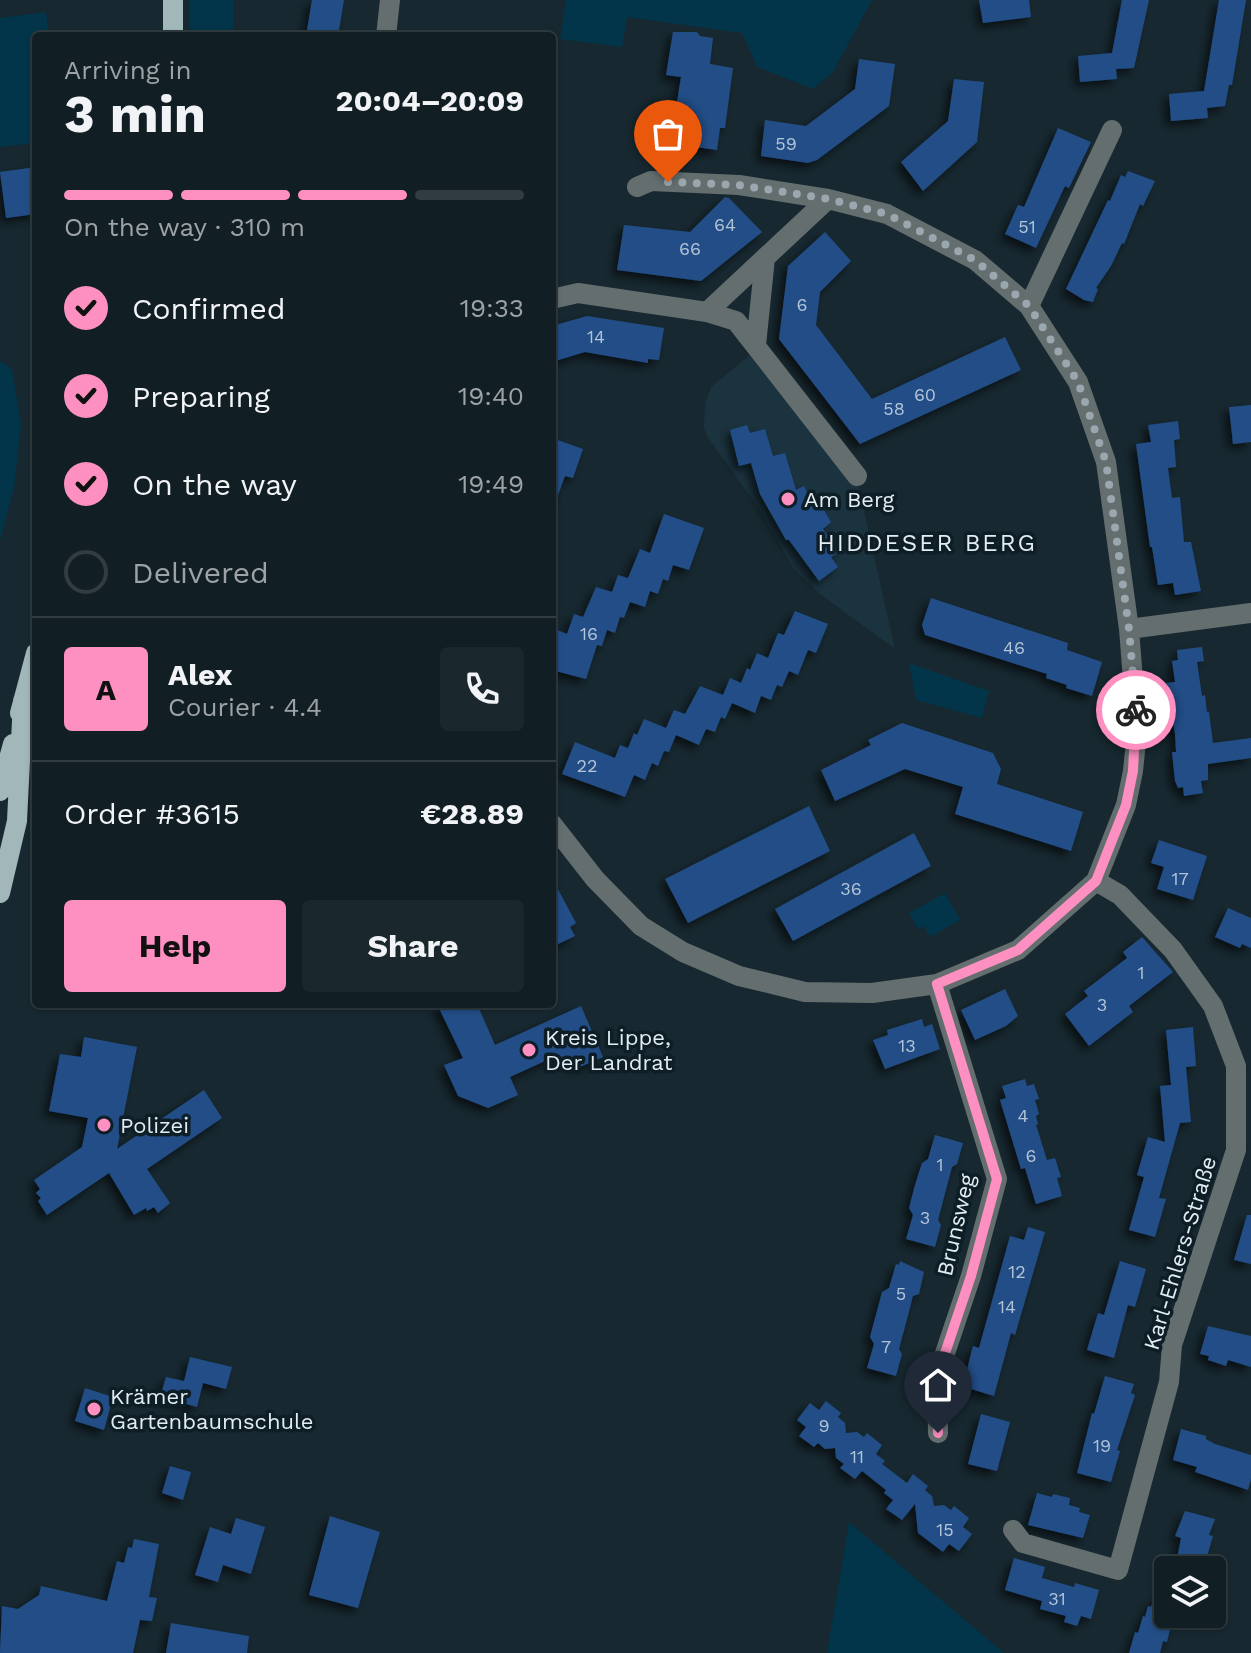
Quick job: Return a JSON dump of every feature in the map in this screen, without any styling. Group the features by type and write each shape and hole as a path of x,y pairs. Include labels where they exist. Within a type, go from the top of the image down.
{"main road":[{"path":"173,0 173,32"},
{"path":"0,791 5,762 32,668"},
{"path":"1,879 17,821 23,701"}],"street":[{"path":"386,32 390,0"},
{"path":"1029,306 1112,130"},
{"path":"556,829 595,879 641,926 683,952 725,970 805,992 872,993 937,984 1018,950 1096,881 1126,805 1133,771 1137,731 1129,629 1106,462 1078,382 1029,306 975,260 887,214 828,199 739,185 651,181 637,187"},
{"path":"707,312 828,199"},
{"path":"756,345 765,258"},
{"path":"556,298 578,293 707,312 736,321 857,476"},
{"path":"1129,629 1251,613"},
{"name":"Karl-Ehlers-Straße","path":"1013,1530 1023,1543 1118,1570 1169,1382 1172,1345 1236,1150 1236,1066 1213,1006 1173,950 1120,895 1096,881"},
{"name":"Brunsweg","path":"937,984 997,1179 971,1276 937,1377 938,1433"}],"shaded area":[{"path":"190,0 233,0 233,32 190,32"},
{"path":"566,0 872,0 833,72 813,89 757,67 742,33 627,17 622,47 560,39"},
{"path":"46,12 48,32 32,32 32,143 0,147 0,18"},
{"path":"750,355 858,485 895,649 820,594 793,568 760,510 707,436 704,428 705,403 711,387"},
{"path":"0,361 12,369 21,424 14,488 0,540"},
{"path":"909,663 989,691 982,718 916,700"},
{"path":"945,893 960,920 930,937 924,926 918,929 909,913"},
{"path":"849,1522 1004,1653 827,1653"}],"building":[{"path":"312,0 344,0 339,32 307,32"},
{"path":"979,0 1029,0 1031,17 983,23"},
{"path":"1122,0 1149,0 1134,68 1116,69 1117,79 1080,82 1078,56 1112,53"},
{"path":"1219,0 1246,0 1232,85 1229,85 1225,106 1207,108 1208,118 1171,121 1169,94 1204,91"},
{"path":"673,32 697,32 700,36 713,38 710,64 733,68 725,128 720,128 717,150 675,144 678,121 674,120 681,77 666,75"},
{"path":"859,59 895,64 889,106 817,160 808,163 761,156 765,120 806,126 855,89"},
{"path":"954,79 984,82 977,142 923,191 901,162 948,121"},
{"path":"1058,128 1091,142 1069,188 1065,186 1036,248 1005,234 1018,205 1024,207"},
{"path":"32,168 32,215 6,218 0,172"},
{"path":"1128,171 1155,181 1143,206 1140,204 1124,244 1096,288 1093,302 1084,300 1066,289 1121,175 1125,177"},
{"path":"725,197 762,232 701,281 617,270 624,225 690,232"},
{"path":"825,232 851,261 820,292 816,325 872,399 1005,337 1021,370 860,444 779,339 788,266"},
{"path":"587,316 664,328 659,360 648,359 648,363 585,352 556,361 556,325"},
{"path":"1251,405 1251,442 1233,444 1229,407"},
{"path":"1178,421 1180,439 1174,440 1176,467 1168,468 1172,498 1180,497 1184,542 1191,542 1201,591 1175,595 1173,583 1158,585 1136,444 1151,442 1148,425"},
{"name":"Am Berg","path":"747,425 750,433 765,429 773,456 785,453 796,490 804,486 811,500 816,497 831,522 823,529 839,552 831,557 838,567 819,581 786,540 760,494 751,463 739,466 730,430"},
{"path":"556,439 583,449 573,478 565,476 556,501"},
{"path":"664,514 704,528 689,570 673,565 668,581 663,579 658,594 650,591 645,607 630,602 624,618 620,617 615,633 607,630 602,646 597,645 586,679 556,671 556,630 567,634 574,614 583,617 596,587 612,592 618,575 628,578 640,549 650,553"},
{"path":"931,598 1068,643 1067,650 1102,662 1092,696 1066,688 1067,685 1046,678 1047,674 925,635 922,625"},
{"path":"795,611 828,624 816,653 808,650 798,675 789,671 782,687 777,685 771,700 761,696 755,713 732,703 725,719 721,717 715,732 706,729 699,745 676,735 669,752 664,751 658,766 652,763 645,780 634,775 625,797 562,774 575,742 615,758 620,745 628,748 644,719 666,728 674,710 685,714 700,686 723,695 730,678 741,683 757,653 768,658 778,633 784,635"},
{"path":"1202,647 1204,661 1197,662 1213,743 1251,738 1251,758 1208,764 1208,780 1201,781 1203,793 1184,796 1183,787 1178,788 1175,781 1172,752 1176,752 1175,734 1166,683 1175,682 1172,661 1178,660 1177,650"},
{"path":"902,723 993,753 1001,769 997,784 1083,812 1071,851 955,814 963,787 905,769 835,801 821,770 871,745 868,740"},
{"path":"809,806 830,851 688,923 665,879"},
{"path":"914,833 931,866 793,941 775,909"},
{"path":"1159,840 1207,856 1193,900 1157,889 1164,867 1151,863"},
{"path":"556,886 576,923 570,927 575,936 556,945"},
{"path":"1228,908 1251,918 1251,948 1242,944 1240,948 1215,937"},
{"path":"1142,937 1173,972 1129,1006 1133,1012 1089,1046 1065,1014 1088,996 1084,991 1127,958 1123,952"},
{"path":"1005,989 1018,1016 1006,1026 975,1040 961,1010"},
{"name":"Kreis Lippe, Der Landrat","path":"581,1006 603,1057 580,1067 556,1056 510,1077 518,1095 488,1108 458,1096 444,1065 463,1058 439,1008 479,1008 495,1045"},
{"path":"922,1019 924,1027 932,1024 940,1049 885,1069 873,1040 888,1035 887,1030"},
{"path":"1193,1027 1196,1066 1186,1067 1191,1122 1180,1123 1159,1198 1166,1199 1155,1237 1129,1230 1144,1177 1137,1175 1148,1137 1165,1142 1160,1086 1171,1085 1166,1030"},
{"name":"Polizei","path":"84,1037 137,1047 117,1149 204,1090 222,1118 147,1169 170,1203 158,1213 154,1207 134,1215 109,1173 47,1215 38,1201 41,1198 36,1193 40,1189 34,1180 82,1147 88,1118 49,1111 60,1054 81,1057"},
{"path":"1025,1079 1027,1086 1034,1084 1039,1099 1035,1100 1039,1114 1036,1125 1047,1160 1055,1158 1061,1177 1057,1178 1062,1196 1036,1204 1025,1168 1021,1169 1000,1100 1006,1098 1002,1086"},
{"path":"935,1135 963,1143 957,1164 952,1167 938,1220 941,1225 935,1247 906,1239 913,1215 909,1208 915,1185 922,1163 928,1159"},
{"path":"1247,1215 1251,1215 1251,1264 1234,1260"},
{"path":"1028,1227 1045,1232 1015,1335 1011,1333 994,1396 963,1385 973,1346 979,1348 1010,1236 1024,1240"},
{"path":"900,1261 924,1272 919,1294 913,1296 899,1349 902,1354 896,1376 867,1368 874,1344 870,1337 882,1292 889,1288 896,1264 899,1265"},
{"path":"1120,1261 1146,1269 1135,1307 1128,1305 1114,1358 1087,1350 1098,1313 1104,1315"},
{"path":"1208,1326 1251,1336 1251,1367 1228,1360 1226,1366 1200,1354"},
{"path":"190,1357 232,1367 226,1389 203,1383 197,1407 160,1397 166,1377 184,1381"},
{"path":"1105,1376 1134,1384 1131,1393 1135,1395 1117,1450 1120,1451 1111,1482 1077,1473"},
{"name":"Krämer Gartenbaumschule","path":"85,1388 113,1397 104,1430 75,1421"},
{"path":"826,1401 841,1413 838,1417 845,1423 846,1433 857,1432 864,1437 867,1433 882,1445 876,1454 885,1461 882,1464 907,1483 913,1474 928,1486 925,1490 932,1496 934,1506 944,1505 951,1510 954,1506 969,1518 963,1527 972,1534 959,1551 949,1544 943,1552 918,1533 915,1504 902,1520 886,1509 893,1500 884,1493 886,1490 862,1471 855,1479 840,1468 844,1464 836,1458 835,1448 825,1449 818,1443 814,1447 799,1436 806,1427 797,1420 810,1403 819,1410"},
{"path":"981,1414 1010,1422 997,1471 968,1464"},
{"path":"1181,1429 1251,1455 1248,1490 1195,1472 1197,1467 1173,1460"},
{"path":"170,1466 191,1472 183,1500 162,1493"},
{"path":"1037,1493 1070,1498 1069,1505 1090,1515 1083,1538 1028,1525"},
{"path":"1185,1511 1215,1519 1209,1535 1213,1536 1207,1556 1178,1556 1181,1538 1175,1536"},
{"path":"330,1516 380,1532 358,1608 309,1595"},
{"path":"236,1518 265,1527 251,1574 223,1565 218,1582 195,1575 210,1527 231,1534"},
{"path":"134,1539 159,1544 149,1597 157,1598 152,1621 140,1620 133,1653 0,1653 2,1606 18,1609 39,1595 41,1586 107,1601 117,1561 124,1563 128,1547 132,1548"},
{"path":"1014,1558 1045,1567 1042,1578 1099,1590 1091,1619 1081,1616 1077,1626 1064,1622 1066,1616 1040,1609 1042,1601 1005,1590"},
{"path":"1154,1598 1154,1628 1170,1628 1167,1642 1163,1641 1160,1653 1129,1653 1135,1632 1138,1633 1148,1606 1151,1607"},
{"path":"171,1623 249,1636 247,1653 166,1653"}],"way so far":[{"path":"668,182 739,185 828,199 887,214 975,260 1029,306 1078,382 1106,462 1129,629 1136,710"}],"place":[{"name":"Am Berg","path":"788,499"},
{"name":"Kreis Lippe, Der Landrat","path":"529,1050"},
{"name":"Polizei","path":"104,1125"},
{"name":"Krämer Gartenbaumschule","path":"94,1409"}],"district":[{"name":"HIDDESER BERG","path":"927,543"}],"route":[{"path":"938,1433 937,1377 971,1276 997,1179 937,984 1018,950 1096,881 1126,805 1133,771 1136,710"}]}
